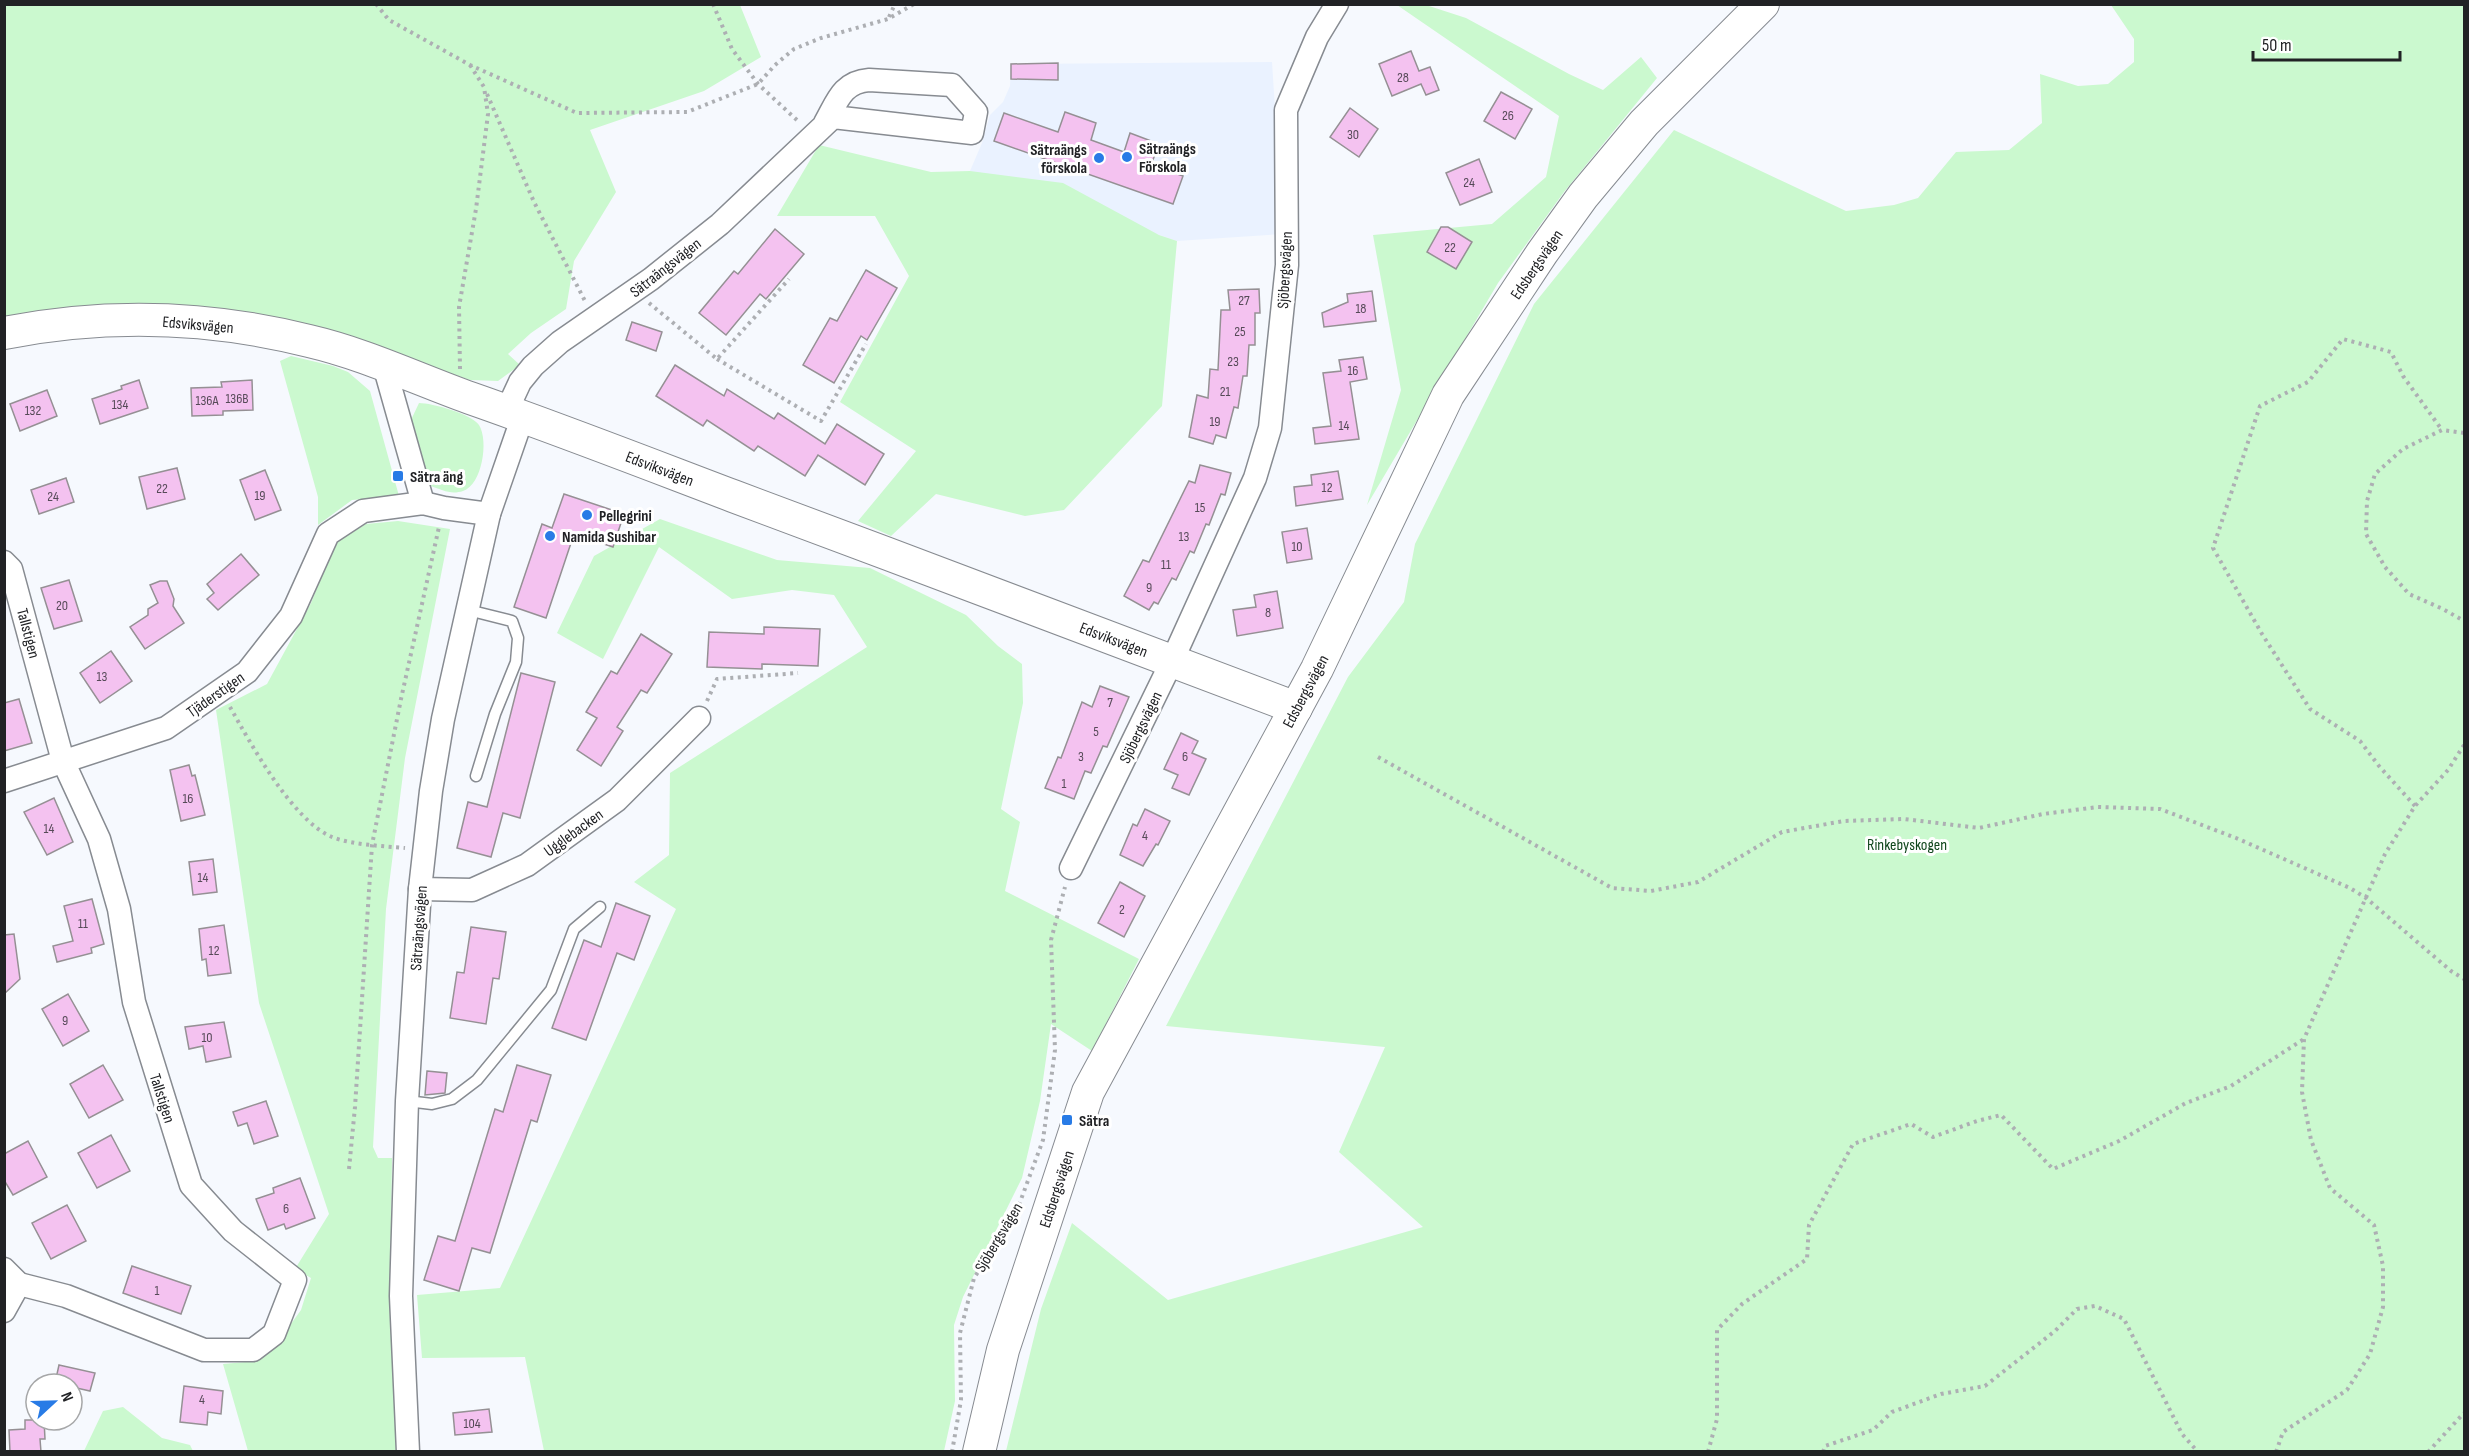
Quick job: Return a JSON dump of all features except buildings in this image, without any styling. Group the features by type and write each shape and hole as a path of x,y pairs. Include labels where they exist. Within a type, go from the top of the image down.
{"main road":[{"name":"Edsbergsvägen","path":"979,1452 1003,1350 1088,1092 1296,708 1448,396 1583,196 1644,123 1763,4"},
{"name":"Edsviksvägen","path":"4,333 51,324 118,318 191,321 254,329 311,341 515,413 1296,708"}],"street":[{"name":"Sjöbergsvägen","path":"1071,868 1172,661 1255,477 1270,428 1287,265 1286,110 1317,37 1337,4"},
{"name":"Sätraängsvägen","path":"408,1452 401,1296 407,1101 424,850 443,719 489,514 515,413 520,382 533,366 560,342 594,321 720,224 833,117 972,133 976,112 952,85 856,81 847,86 819,129"},
{"path":"384,365 433,506"},
{"name":"Tjäderstigen","path":"4,781 166,728 248,672 291,616 328,534 363,511 433,506 489,514"},
{"name":"Tallstigen","path":"4,562 11,569 63,761 99,839 118,909 134,1002 191,1185 233,1231 295,1280 274,1334 253,1350 204,1350 12,1276"},
{"name":"Ugglebacken","path":"420,889 472,890 527,865 617,800 699,718"},
{"path":"4,1311 12,1276"}],"lane":[{"path":"468,610 512,621 518,638 516,662 495,714 476,776"},
{"path":"407,1101 432,1104 452,1099 477,1080 550,990 574,929 600,907"}],"path":[{"path":"376,4 389,20 470,65 577,113 687,112 759,84 775,65 794,49 821,38 888,19 914,4"},
{"path":"713,4 732,49 759,84 819,129"},
{"path":"888,19 895,4"},
{"path":"470,65 484,87 534,201 594,321"},
{"path":"472,398 471,385 461,381 459,307 476,208 488,114 484,87"},
{"path":"717,358 789,279"},
{"path":"634,291 717,358 821,421 866,344"},
{"path":"2415,806 2360,741 2310,709 2262,634 2213,549 2260,406 2308,382 2343,339 2391,352 2403,376 2442,430"},
{"path":"2464,433 2442,430 2403,449 2375,474 2367,501 2366,534 2385,567 2409,594 2444,609 2464,621"},
{"path":"349,1169 372,845 401,699 433,506"},
{"path":"699,718 717,679 798,673"},
{"path":"221,690 273,777 309,821 332,837 372,845 424,850"},
{"path":"2276,1452 2283,1432 2347,1390 2370,1354 2384,1307 2383,1266 2374,1225 2330,1188 2311,1140 2302,1092 2304,1039 2385,854 2415,806 2448,770 2464,745"},
{"path":"1378,757 1612,888 1651,891 1698,882 1782,832 1844,821 1904,819 1979,828 2043,814 2098,807 2160,809 2236,838 2350,888 2366,898 2451,971 2464,979"},
{"name":"Sjöbergsvägen","path":"952,1452 961,1400 960,1333 974,1278 1016,1214 1043,1140 1056,1050 1051,940 1071,868"},
{"path":"1708,1452 1717,1419 1717,1330 1742,1304 1807,1259 1809,1225 1852,1144 1911,1124 1932,1137 2001,1115 2052,1169 2119,1141 2186,1103 2231,1086 2304,1039"},
{"path":"1823,1452 1825,1446 1873,1430 1892,1412 1941,1394 1984,1386 2055,1331 2077,1309 2095,1306 2124,1319 2182,1434 2198,1452"},
{"path":"2428,1452 2464,1413"}],"shaded area":[{"name":"Sätraängs Förskola","path":"1272,62 1283,234 1177,241 970,171 982,143 990,115 1003,102 1010,86 1011,64"}],"green space":[{"path":"4,5 740,5 761,57 704,91 590,130 616,192 574,261 566,309 531,333 508,354 520,365 498,381 470,380 397,355 264,317 5,323"},
{"path":"1397,5 1426,5 1466,18 1603,90 1641,57 1657,78 1564,192 1498,283 1367,505 1401,390 1373,235 1492,224 1546,177 1559,116"},
{"name":"Rinkebyskogen","path":"2111,5 2464,5 2464,1451 1006,1451 1041,1309 1072,1223 1168,1300 1423,1227 1339,1152 1385,1047 1166,1026 1348,677 1404,602 1415,544 1534,304 1674,130 1846,211 1894,205 1918,198 1956,152 2009,150 2042,123 2040,74 2078,86 2108,84 2134,62 2134,39"},
{"path":"819,145 931,172 970,171 1063,183 1159,235 1177,241 1162,406 1064,510 1025,516 936,494 891,536 858,521 916,451 840,402 909,276 875,216 777,216"},
{"path":"291,356 348,372 370,391 399,496 352,500 318,525 318,497 280,361"},
{"path":"419,403 460,413 479,425 483,441 482,462 475,480 463,491 451,492 431,486 425,473 411,420"},
{"path":"660,519 777,560 870,568 966,615 998,646 1022,664 1023,703 1001,809 1020,822 1005,891 1139,959 1092,1051 1051,1024 1040,1101 1022,1178 963,1297 954,1325 955,1401 944,1451 544,1451 525,1357 422,1358 417,1295 500,1288 676,909 634,882 669,855 670,773 867,647 834,595 792,590 732,599 659,547 603,659 557,633 594,556"},
{"path":"398,521 450,529 405,758 386,909 373,1147 378,1158 392,1158 390,1313 399,1451 248,1451 223,1364 256,1361 280,1339 301,1310 311,1278 295,1269 329,1214 259,1003 216,710 267,684 311,603 335,543 366,524"},
{"path":"123,1407 162,1438 190,1445 193,1451 84,1451 103,1411"}],"place":[{"name":"Sätraängs Förskola","path":"1127,157"},
{"name":"Sätraängs förskola","path":"1099,158"},
{"name":"Sätra äng","path":"398,476"},
{"name":"Pellegrini","path":"587,515"},
{"name":"Namida Sushibar","path":"550,536"},
{"name":"Sätra","path":"1067,1120"}]}
